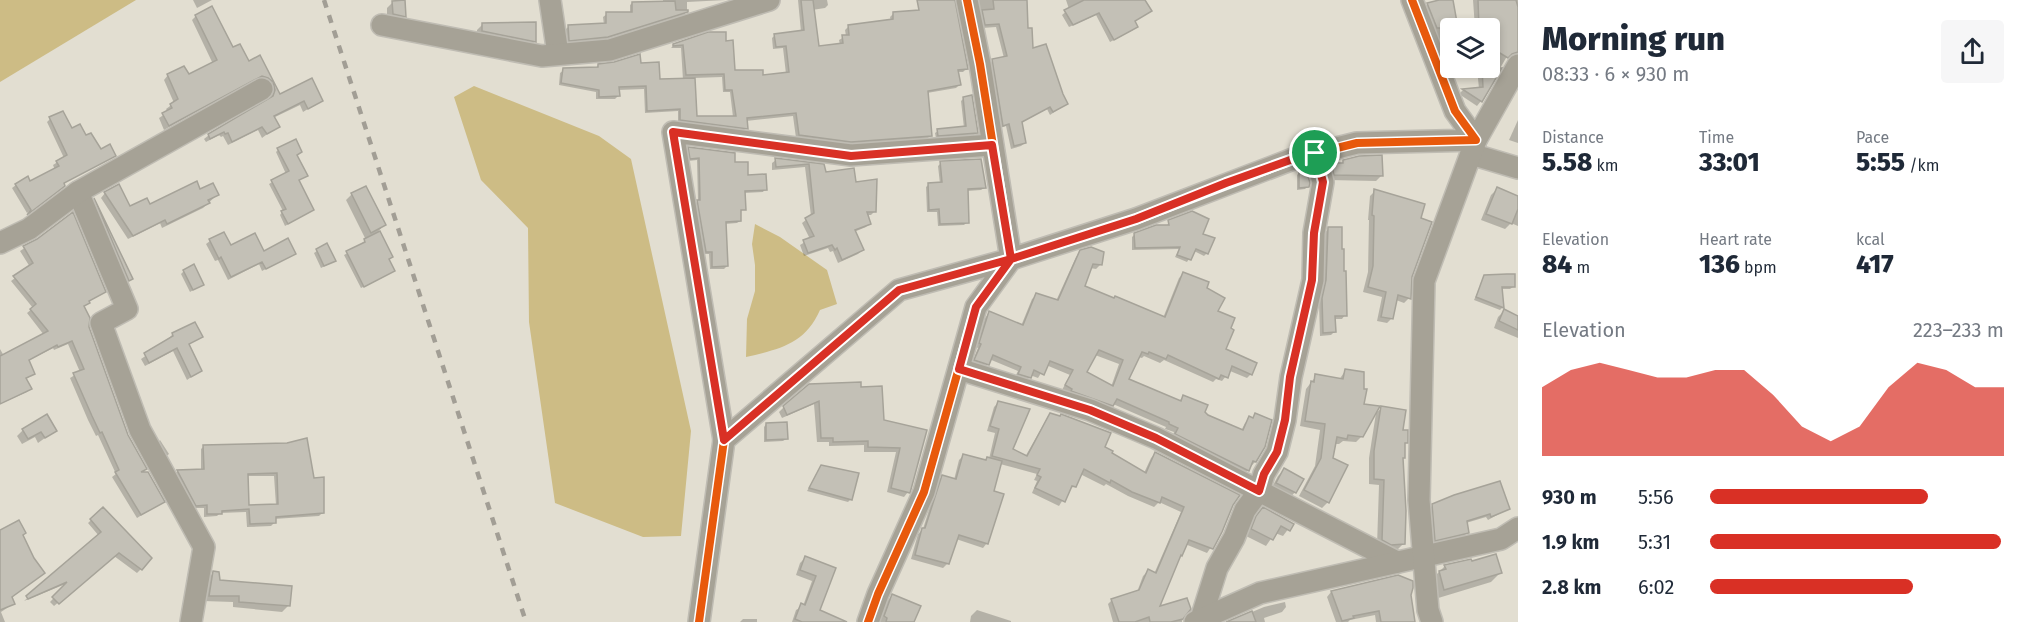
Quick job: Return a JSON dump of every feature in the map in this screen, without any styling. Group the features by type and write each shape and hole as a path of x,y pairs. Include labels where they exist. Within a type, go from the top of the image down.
{"street":[{"path":"549,0 558,54"},
{"path":"382,25 542,56 610,50 769,0"},
{"path":"868,622 878,594 924,492 976,307 1011,259 980,64 967,0"},
{"path":"1412,0 1455,111 1473,147"},
{"path":"1432,622 1428,610 1419,500 1424,281 1473,147 1518,65"},
{"path":"0,243 29,229 78,192 262,88"},
{"path":"699,622 724,440 673,132 851,156 992,145"},
{"path":"724,440 899,290 1011,259 1136,219 1293,159 1358,143 1473,147 1518,168"},
{"path":"1198,621 1216,568 1234,537 1245,510 1259,491 1264,474 1277,452 1285,420 1290,377 1312,280 1314,233 1323,182 1315,153"},
{"path":"78,192 127,309 100,323 140,430 204,547 191,622"},
{"path":"959,369 1090,410 1156,438 1397,562"},
{"path":"1198,621 1260,593 1501,539 1518,528"}],"shaded area":[{"path":"0,0 136,0 0,82"},
{"path":"474,86 599,136 631,159 691,431 681,536 643,537 555,503 529,322 528,228 481,180 454,97"},
{"path":"755,224 780,237 827,270 837,304 820,310 807,331 799,338 780,348 746,357 747,319 755,291 752,244"}],"building":[{"path":"405,0 406,17 393,14 392,1"},
{"path":"801,0 813,0 819,46 843,43 842,35 849,35 848,25 893,19 893,12 919,10 917,0 955,0 968,69 958,70 961,85 928,91 932,136 851,142 799,135 796,113 747,118 748,129 680,120 680,109 647,111 646,86 619,87 620,96 599,97 599,90 561,83 563,68 598,67 598,64 640,54 641,63 659,62 660,79 695,78 697,116 736,116 732,90 725,90 724,74 686,75 683,45 673,46 673,44 708,32 726,32 726,41 733,40 735,70 763,70 763,75 789,72 786,46 776,47 774,34 804,30"},
{"path":"993,0 1027,0 1028,28 1032,28 1033,48 1046,44 1068,104 1053,112 1050,107 1022,122 1026,143 1014,146 1009,124 1003,126 992,59 1007,56 999,24 985,25 982,10 994,9"},
{"path":"1084,0 1145,0 1152,11 1135,21 1138,27 1114,40 1099,13 1073,25 1064,10"},
{"path":"1453,0 1456,18 1440,18 1440,28 1437,28 1427,3"},
{"path":"1478,0 1516,0 1518,52 1508,58 1500,53 1500,18 1479,18"},
{"path":"675,1 676,10 688,10 688,12 608,37 569,41 568,25 606,23 606,12 632,12 632,2"},
{"path":"212,6 233,47 240,44 249,61 260,55 280,94 312,78 323,101 308,109 304,101 274,116 280,127 267,134 262,127 232,142 228,133 224,132 210,139 208,134 273,96 275,90 273,82 262,76 169,126 162,113 172,108 170,104 178,99 167,74 184,66 189,74 217,60 195,15"},
{"path":"536,22 536,42 482,31 482,23"},
{"path":"1483,78 1496,78 1482,102 1462,89 1483,87"},
{"path":"972,95 978,133 938,136 937,129 966,126 963,97"},
{"path":"63,111 72,128 80,124 86,135 91,133 101,149 110,144 116,156 64,183 65,186 27,215 31,210 15,184 28,176 30,181 59,166 56,161 67,155 49,117"},
{"path":"296,139 302,152 297,155 308,176 299,180 314,210 288,224 281,211 286,209 271,180 289,171 277,148"},
{"path":"688,147 735,153 735,162 748,162 748,175 766,174 767,190 745,191 746,210 741,210 741,221 726,222 728,266 712,267 712,252 706,252 697,200 700,200 699,158 690,159"},
{"path":"1382,155 1383,176 1334,175 1331,163 1343,163 1343,160 1359,156"},
{"path":"775,158 824,164 826,172 854,168 856,182 877,179 876,212 867,212 871,224 855,230 864,250 842,260 837,248 835,250 832,245 808,253 803,240 814,236 805,218 814,213 809,164 776,167"},
{"path":"981,159 986,188 968,189 969,223 940,224 939,209 929,210 928,183 942,182 940,161"},
{"path":"1306,169 1309,187 1299,188 1299,171"},
{"path":"197,181 200,189 213,183 219,195 208,200 210,203 167,224 165,220 133,236 104,192 119,184 130,206 147,198 150,204"},
{"path":"366,186 386,225 371,233 351,193"},
{"path":"1497,187 1518,196 1518,209 1512,224 1486,214"},
{"path":"1374,189 1425,204 1421,218 1432,222 1412,277 1411,299 1398,295 1393,319 1381,317 1386,292 1368,287 1373,266"},
{"path":"94,198 133,279 129,281"},
{"path":"1192,211 1209,219 1203,234 1215,238 1208,254 1196,249 1191,260 1177,255 1180,247 1135,248 1134,233 1156,225 1169,225 1168,220"},
{"path":"73,212 106,292 84,306 90,318 89,327 128,435 147,469 141,472 148,472 165,502 141,515 115,472 119,470 73,373 84,369 72,341 58,347 57,345 29,360 35,374 26,378 32,389 0,404 0,356 48,331 30,309 36,304 13,276 33,263 23,246 37,239"},
{"path":"1328,227 1342,227 1347,316 1335,316 1336,332 1323,333 1322,298 1326,280"},
{"path":"380,231 393,257 389,259 395,271 364,287 346,251 365,242 364,239"},
{"path":"224,232 231,245 255,233 264,251 288,238 296,254 266,269 262,262 231,277 209,239"},
{"path":"327,243 336,261 324,266 316,249"},
{"path":"1091,247 1104,252 1102,265 1093,264 1085,286 1165,317 1183,272 1209,282 1207,288 1225,298 1218,311 1235,318 1231,328 1234,330 1226,349 1257,363 1252,375 1232,366 1228,378 1221,375 1219,379 1168,355 1166,359 1149,352 1148,354 1142,352 1129,379 1181,401 1183,395 1208,405 1205,412 1208,415 1243,430 1249,416 1253,418 1255,413 1272,420 1265,447 1256,462 1253,461 1249,471 1175,434 1178,428 1169,422 1117,399 1113,406 1071,391 1072,389 1065,385 1073,370 1050,361 1044,375 1034,370 1031,378 1018,374 1021,367 993,355 989,365 974,360 981,344 979,343 989,311 1023,325 1036,293 1058,300 1080,250","holes":["1099,350 1123,360 1113,386 1087,372"]},
{"path":"194,264 204,285 193,290 183,270"},
{"path":"1515,274 1515,287 1502,287 1504,308 1476,297 1484,275"},
{"path":"1504,309 1518,316 1518,330 1499,321"},
{"path":"195,322 203,337 189,344 202,371 191,377 177,348 149,363 144,353 173,336 172,333"},
{"path":"1345,369 1364,372 1364,389 1367,389 1364,404 1380,406 1363,437 1348,435 1347,439 1337,437 1333,458 1348,465 1329,503 1304,490 1321,458 1325,424 1305,421 1311,381 1314,382 1315,374 1343,379"},
{"path":"861,382 861,387 882,386 884,420 927,430 910,493 891,488 900,448 868,447 868,441 833,442 833,438 821,438 819,401 787,415 783,406 809,384"},
{"path":"998,401 1030,409 1013,449 1027,456 1050,413 1060,416 1061,414 1111,433 1105,447 1146,473 1155,452 1240,495 1213,549 1189,540 1181,555 1160,606 1187,598 1191,609 1183,619 1171,622 1150,622 1149,617 1135,622 1119,622 1111,599 1139,590 1148,569 1156,573 1184,507 1162,497 1160,503 1132,492 1111,480 1110,483 1084,469 1076,487 1072,486 1065,502 1035,488 1041,477 1037,475 1040,469 992,456 999,429 990,426"},
{"path":"1381,406 1406,410 1403,430 1408,430 1408,443 1405,443 1405,458 1403,458 1405,544 1391,545 1382,540 1384,480 1374,479 1374,451"},
{"path":"47,414 57,431 45,438 41,432 28,439 22,429"},
{"path":"787,422 788,439 766,440 766,423"},
{"path":"307,438 314,478 324,477 324,513 276,517 276,523 250,524 249,509 207,514 207,505 196,506 177,470 204,469 203,445 287,443","holes":["277,473 278,504 249,505 248,474"]},
{"path":"963,454 986,460 987,457 1002,461 994,491 1004,494 988,544 959,535 949,564 915,555 922,528 925,528 942,475 956,479"},
{"path":"821,465 859,473 852,500 809,488"},
{"path":"1284,468 1304,479 1296,493 1276,483"},
{"path":"1500,481 1510,509 1491,517 1490,514 1467,521 1469,533 1435,541 1432,504"},
{"path":"103,507 152,558 142,570 119,553 59,604 52,597 67,582 28,599 26,596 101,532 90,519"},
{"path":"1263,507 1294,524 1290,531 1281,526 1273,540 1251,529 1256,516"},
{"path":"19,520 34,558 45,573 12,597 15,604 0,610 0,530"},
{"path":"1496,554 1502,573 1444,590 1439,571 1446,569 1444,565 1471,559 1472,561"},
{"path":"805,556 836,568 820,610 847,622 802,622 795,619 801,603 805,605 816,576 800,570"},
{"path":"213,571 219,572 220,580 292,586 290,606 239,602 239,596 209,596"},
{"path":"1398,575 1413,581 1411,595 1415,622 1381,622 1379,611 1353,616 1354,618 1342,621 1331,591"},
{"path":"892,594 921,606 914,622 886,622 887,618 884,616"},
{"path":"1252,611 1256,622 1226,622"}],"railway":[{"path":"324,0 526,622"}],"cycle path":[{"path":"967,0 980,64 1011,259 1136,219 1293,159 1357,143 1476,140 1455,111 1412,0"},
{"path":"699,622 724,440 899,290 1011,259 976,307 924,492 878,594 868,622"}],"route":[{"path":"1315,153 1226,183 1136,219 1011,259 899,290 724,440 673,132 851,156 992,145 1011,259 976,307 959,369 1090,410 1156,438 1259,491 1264,474 1277,452 1285,420 1290,377 1312,280 1314,233 1323,182 1315,153"}]}
